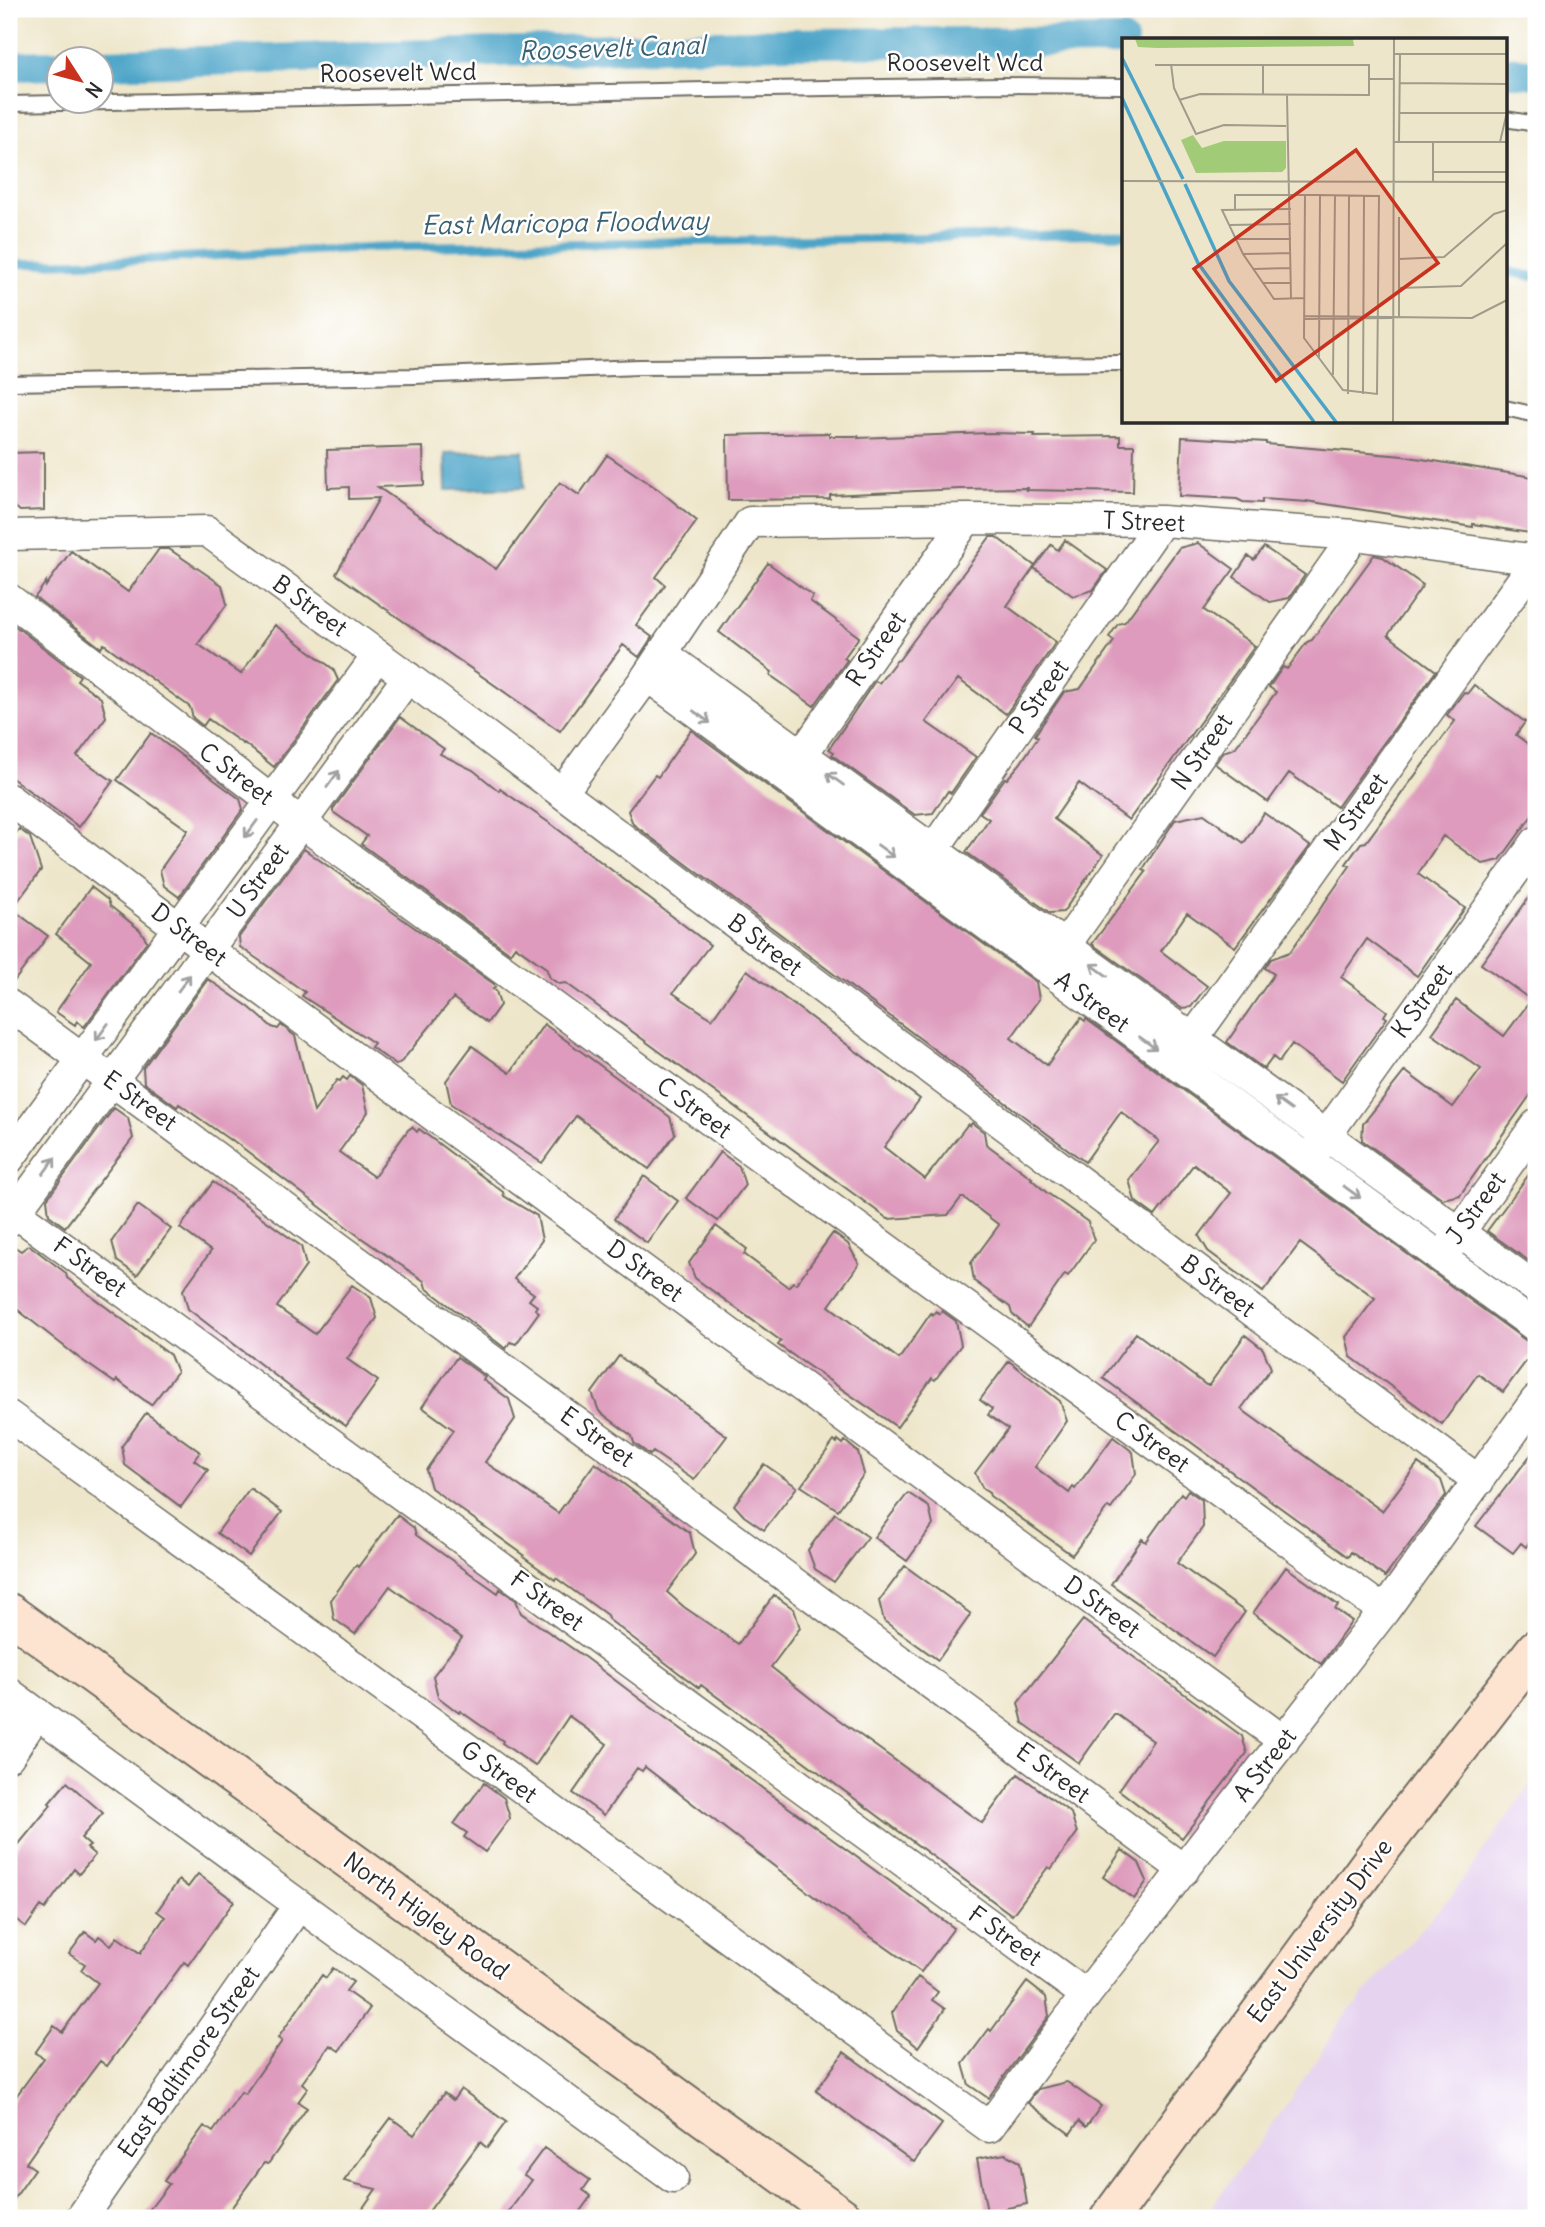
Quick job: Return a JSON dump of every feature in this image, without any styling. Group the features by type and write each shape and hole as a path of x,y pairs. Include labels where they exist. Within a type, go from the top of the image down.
{"main road":[{"name":"North Higley Road","path":"9,1613 844,2218"},
{"name":"East University Drive","path":"1110,2218 1374,1858 1536,1649"}],"street":[{"name":"T Street","path":"655,665 750,522 967,519 1162,521 1355,535 1536,560"},
{"name":"R Street","path":"794,766 967,519"},
{"name":"P Street","path":"925,862 1162,521"},
{"name":"B Street","path":"9,534 207,531 408,677 1479,1481"},
{"name":"N Street","path":"1047,970 1355,535"},
{"name":"M Street","path":"1175,1063 1536,560"},
{"name":"C Street","path":"9,599 272,801 1384,1611"},
{"name":"U Street","path":"9,1159 378,655"},
{"name":"A Street","path":"655,665 925,862 1065,946 1536,1288"},
{"path":"562,793 655,665"},
{"name":"U Street","path":"11,1214 408,677"},
{"name":"D Street","path":"9,799 208,950 1284,1741"},
{"name":"K Street","path":"1309,1160 1536,842"},
{"name":"A Street","path":"925,862 1047,970 1536,1327"},
{"name":"E Street","path":"9,1005 1184,1870"},
{"name":"J Street","path":"1441,1257 1536,1125"},
{"name":"F Street","path":"11,1214 1086,1995"},
{"name":"A Street","path":"989,2127 1086,1995 1384,1611 1536,1400"},
{"name":"G Street","path":"9,1416 989,2127"},
{"path":"9,1693 673,2178"},
{"path":"9,1756 37,1713"},
{"name":"East Baltimore Street","path":"81,2218 298,1906"}],"lane":[{"name":"Roosevelt Wcd","path":"9,104 720,89 1122,86"},
{"path":"1506,119 1536,124"},
{"path":"9,383 414,376 639,367 1122,363"},
{"path":"1506,408 1536,415"}],"shaded area":[{"path":"1536,1761 1536,2218 1203,2218 1283,2110 1343,2018 1455,1891 1532,1782"}],"water":[{"path":"523,451 524,488 446,490 445,453"}],"building":[{"path":"829,433 829,436 858,438 989,433 1035,434 1034,437 1120,436 1120,445 1134,445 1133,492 1026,490 1027,488 960,489 830,495 830,499 728,500 727,435"},
{"path":"1182,437 1266,442 1403,456 1536,478 1536,534 1306,501 1308,502 1262,499 1262,503 1179,496"},
{"path":"423,447 424,485 378,487 496,569 560,482 579,495 607,455 659,490 697,521 656,577 665,585 636,625 652,637 639,657 623,645 560,731 336,574 379,498 349,499 349,487 328,488 327,450"},
{"path":"44,452 44,510 20,511 9,502 9,453"},
{"path":"990,537 996,537 1035,566 1007,606 1056,642 1006,714 958,679 926,722 976,757 933,813 915,815 832,755 834,752 829,749 875,681 879,683 899,660"},
{"path":"1065,540 1107,570 1093,590 1073,596 1034,568 1051,545 1058,550"},
{"path":"1198,543 1234,569 1204,610 1255,646 1129,820 1079,783 1054,819 1103,855 1063,912 1050,913 966,852 989,819 980,813 1005,778 1020,764 1038,737 1035,735 1064,692 1080,689 1114,641 1109,637 1118,624 1125,622 1179,548"},
{"path":"1264,547 1305,575 1289,598 1270,602 1234,577 1248,556 1254,560"},
{"path":"159,549 169,549 222,585 227,604 198,644 241,674 275,625 333,669 338,680 274,767 208,719 203,726 193,718 190,707 104,644 101,648 35,597 71,551 128,592"},
{"path":"1374,555 1383,557 1423,585 1388,635 1436,671 1337,807 1289,773 1268,802 1215,764 1223,752 1235,748 1276,692 1269,687 1283,667 1287,669 1307,642 1312,640"},
{"path":"768,563 813,596 810,601 859,637 844,658 847,660 814,706 770,675 772,672 719,632"},
{"path":"14,625 80,676 77,680 101,698 106,717 77,756 113,781 79,827 9,776 9,633"},
{"path":"1474,685 1525,722 1516,735 1536,750 1536,810 1500,860 1483,864 1443,836 1418,874 1465,908 1417,976 1367,939 1341,977 1387,1011 1384,1016 1387,1018 1342,1081 1292,1044 1279,1062 1273,1057 1264,1069 1227,1042 1274,974 1265,968 1271,959 1290,952 1350,866 1346,864 1361,843 1366,842 1455,721 1447,715 1464,692 1467,694"},
{"path":"400,717 444,749 440,754 473,770 499,791 500,789 551,824 710,945 673,993 712,1019 747,970 920,1099 884,1147 925,1179 968,1124 970,1126 972,1123 984,1132 986,1144 1088,1222 1094,1240 1068,1276 1065,1274 1028,1327 1012,1314 1010,1307 974,1281 971,1263 999,1225 964,1198 961,1198 948,1215 888,1219 566,983 559,984 550,978 546,968 515,946 510,953 361,844 367,836 333,812 333,809"},
{"path":"691,730 1036,982 1039,999 1011,1038 1047,1065 1081,1018 1085,1021 1086,1019 1536,1348 1503,1392 1478,1374 1442,1424 1351,1357 1346,1337 1375,1298 1300,1243 1263,1292 1208,1251 1199,1236 1231,1193 1194,1164 1155,1216 1135,1201 1129,1180 1159,1141 1121,1112 1085,1162 633,824 628,811 655,775 658,777"},
{"path":"151,733 240,799 243,809 179,897 164,886 160,870 188,830 117,780"},
{"path":"1264,813 1310,846 1235,947 1187,913 1161,951 1207,986 1191,1007 1181,1008 1092,944 1146,872 1143,869 1175,820 1204,814 1244,843"},
{"path":"19,829 30,837 41,870 12,909 48,936 9,988 9,843"},
{"path":"304,849 494,984 493,989 500,1005 487,1023 453,998 396,1065 371,1047 374,1043 302,996 305,992 240,947 239,937"},
{"path":"91,887 140,930 147,941 84,1027 77,1021 75,1025 56,1012 91,962 56,934"},
{"path":"1536,888 1536,1087 1460,1195 1443,1199 1362,1140 1363,1124 1405,1071 1453,1107 1481,1069 1432,1034 1456,1000 1504,1036 1531,1000 1481,964"},
{"path":"208,979 249,1007 272,1027 278,1029 281,1025 295,1036 314,1112 337,1080 340,1081 343,1077 347,1080 350,1076 362,1085 368,1112 339,1152 374,1177 408,1130 412,1127 417,1132 419,1129 503,1192 504,1196 537,1216 542,1240 514,1279 534,1294 529,1300 537,1306 535,1309 539,1312 516,1344 510,1342 506,1349 426,1288 424,1281 360,1237 231,1139 179,1104 177,1107 144,1083 143,1068"},
{"path":"544,1024 670,1117 675,1134 649,1169 576,1116 542,1163 451,1104 446,1081 472,1046 510,1073"},
{"path":"114,1108 128,1118 133,1138 65,1227 49,1215 47,1199"},
{"path":"720,1152 739,1166 745,1185 718,1221 686,1198"},
{"path":"1536,1165 1536,1251 1529,1261 1487,1231"},
{"path":"644,1176 678,1201 647,1243 614,1219"},
{"path":"213,1182 301,1246 306,1266 277,1307 315,1334 352,1285 371,1298 377,1318 347,1359 378,1381 346,1426 188,1309 183,1290 211,1251 180,1228"},
{"path":"138,1205 171,1229 137,1275 117,1261 112,1241"},
{"path":"716,1226 747,1249 744,1254 788,1287 793,1282 796,1284 833,1233 848,1244 859,1264 829,1306 899,1359 931,1313 933,1315 936,1311 940,1314 942,1311 956,1321 961,1345 935,1380 932,1378 897,1427 778,1345 781,1341 695,1278 689,1263"},
{"path":"9,1243 21,1251 29,1245 66,1273 67,1278 170,1355 177,1372 151,1405 117,1380 115,1383 79,1358 9,1303"},
{"path":"1136,1333 1206,1385 1209,1385 1245,1335 1263,1349 1271,1368 1241,1409 1382,1511 1418,1463 1441,1480 1446,1495 1385,1577 1351,1552 1348,1557 1103,1378"},
{"path":"619,1356 727,1436 694,1480 653,1452 650,1455 634,1443 632,1436 599,1411 592,1393"},
{"path":"457,1357 509,1399 515,1419 485,1462 558,1513 595,1463 690,1533 695,1554 667,1592 684,1607 738,1644 774,1595 794,1609 800,1628 771,1667 824,1709 982,1823 1018,1774 1071,1813 1077,1833 1012,1915 701,1685 699,1688 608,1619 607,1615 523,1557 524,1555 431,1488 426,1470 454,1430 422,1407"},
{"path":"1009,1361 1060,1401 1067,1421 1035,1467 1069,1493 1073,1487 1075,1489 1113,1437 1133,1452 1136,1474 1072,1555 990,1496 975,1473 1008,1429 988,1415 992,1409 980,1400"},
{"path":"146,1413 200,1452 194,1460 208,1470 181,1507 125,1465 122,1446"},
{"path":"838,1440 843,1444 845,1441 858,1452 864,1474 838,1510 801,1486 834,1441 837,1443"},
{"path":"1536,1448 1536,1532 1526,1547 1521,1543 1513,1553 1476,1526"},
{"path":"764,1464 797,1487 764,1530 734,1505"},
{"path":"250,1488 282,1512 249,1556 217,1533"},
{"path":"1188,1490 1202,1500 1203,1527 1177,1563 1245,1612 1213,1657 1111,1584 1142,1539 1146,1542 1181,1493 1184,1496"},
{"path":"908,1493 929,1507 933,1525 907,1561 874,1537"},
{"path":"835,1513 868,1537 834,1582 815,1569 808,1550"},
{"path":"397,1515 414,1528 416,1535 498,1593 500,1589 516,1600 521,1613 954,1928 921,1972 817,1899 645,1767 642,1771 637,1768 604,1815 573,1793 607,1744 569,1716 535,1766 460,1711 459,1713 438,1697 433,1676 462,1638 390,1586 355,1634 334,1619 331,1600"},
{"path":"905,1566 971,1614 938,1660 884,1621 879,1601"},
{"path":"1286,1567 1338,1605 1335,1609 1352,1621 1321,1664 1253,1613"},
{"path":"1083,1620 1242,1736 1247,1753 1182,1838 1119,1790 1153,1741 1116,1714 1079,1763 1023,1723 1018,1703"},
{"path":"67,1782 103,1813 81,1838 95,1855 79,1874 74,1869 45,1909 41,1906 26,1927 9,1914 9,1856"},
{"path":"484,1783 504,1798 510,1818 485,1852 464,1837 467,1833 454,1824"},
{"path":"1122,1850 1139,1863 1147,1881 1134,1899 1103,1877"},
{"path":"198,1874 234,1901 188,1965 184,1962 107,2066 100,2061 64,2109 26,2163 35,2169 9,2206 9,2106 44,2058 35,2053 54,2026 62,2032 98,1983 81,1970 85,1964 69,1954 85,1932 96,1940 99,1936 111,1945 117,1937 140,1953 165,1917 157,1911 179,1880 188,1887"},
{"path":"333,1968 353,1982 346,1991 370,2008 339,2051 330,2045 302,2083 308,2088 298,2102 307,2108 268,2164 264,2163 224,2218 143,2218 169,2184 164,2181 204,2126 213,2132 241,2092 245,2094 282,2041 278,2038 322,1975 326,1978"},
{"path":"918,1977 938,1992 932,2000 945,2009 918,2047 897,2031 892,2013"},
{"path":"1027,1982 1046,1997 1049,2016 988,2098 969,2085 963,2064"},
{"path":"844,2052 942,2124 914,2162 816,2091"},
{"path":"1067,2082 1101,2106 1086,2127 1079,2121 1070,2134 1028,2103 1038,2089"},
{"path":"461,2089 506,2122 487,2148 480,2142 424,2218 356,2218 376,2189 344,2181 391,2118 414,2135 444,2093 453,2100"},
{"path":"544,2148 590,2180 583,2190 591,2196 575,2218 504,2218 532,2180 524,2175"},
{"path":"1005,2154 1020,2162 1027,2204 987,2212 977,2159"}],"waterway":[{"name":"Roosevelt Canal","path":"116,64 786,43 1122,41"},
{"name":"Roosevelt Canal","path":"9,66 46,65"},
{"name":"Roosevelt Canal","path":"1506,71 1536,74"},
{"name":"East Maricopa Floodway","path":"9,264 379,247 1122,234"},
{"name":"East Maricopa Floodway","path":"1506,271 1536,277"}]}
